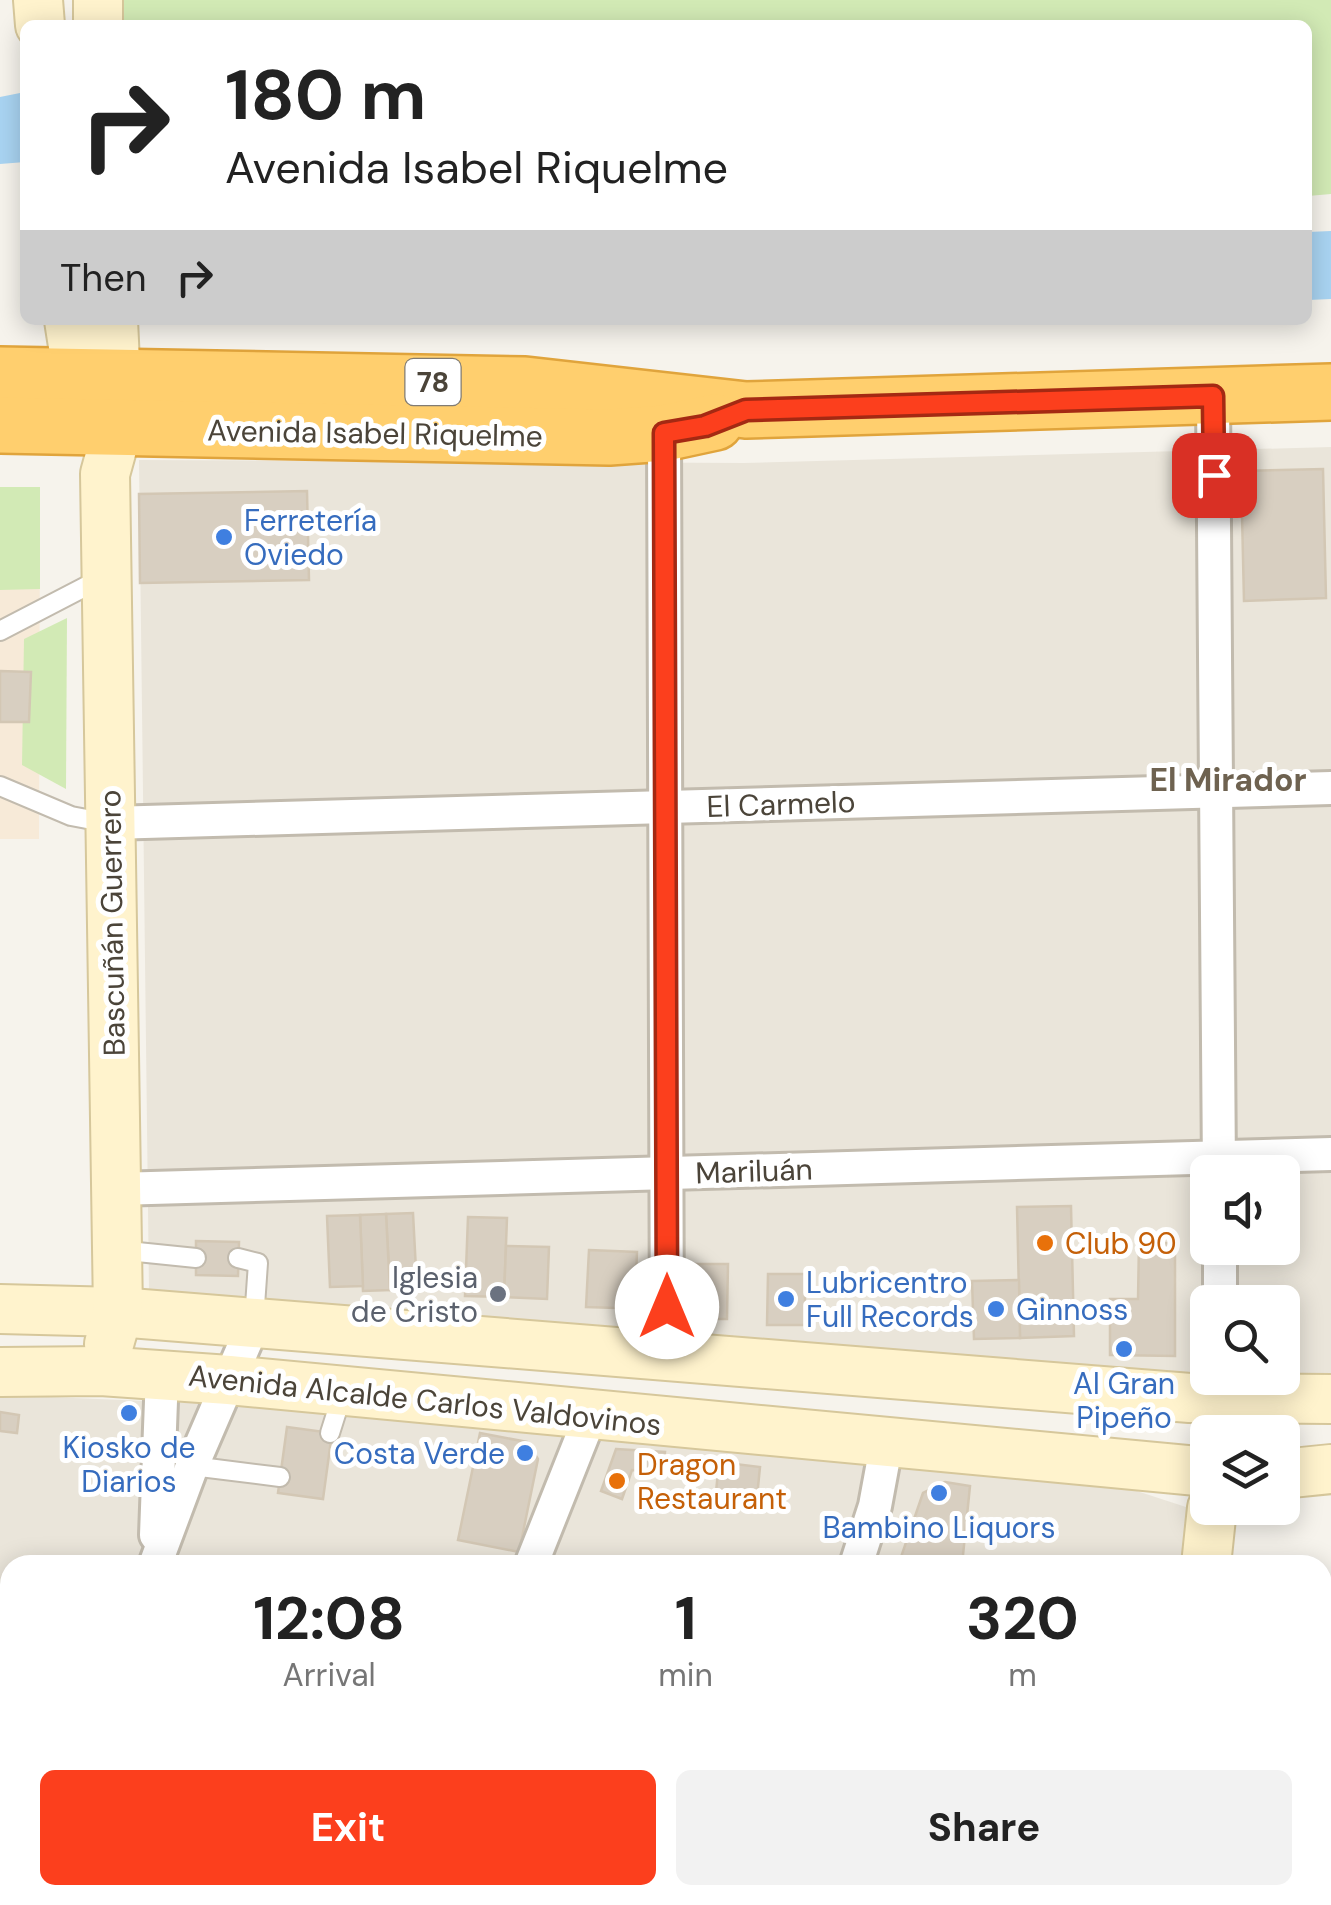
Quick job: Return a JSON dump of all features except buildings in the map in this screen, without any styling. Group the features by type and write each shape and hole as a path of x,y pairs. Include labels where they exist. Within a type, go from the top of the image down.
{"highway":[{"name":"Avenida Isabel Riquelme","path":"0,375 101,417 536,437 664,433 705,426 746,410"},
{"name":"Avenida Isabel Riquelme","path":"0,425 525,385 746,410 1331,392"}],"main road":[{"name":"Bascuñán Guerrero","path":"71,325 101,417"},
{"name":"Bascuñán Guerrero","path":"101,1371 118,1312 101,417 112,325"},
{"name":"Avenida Alcalde Carlos Valdovinos","path":"0,1310 118,1312 1220,1403 1331,1399"},
{"path":"354,1406 396,1334"},
{"path":"666,1424 668,1355"},
{"name":"Avenida Alcalde Carlos Valdovinos","path":"0,1372 162,1374 228,1380 354,1406 590,1417 1190,1470"},
{"path":"936,1446 950,1382"},
{"path":"1300,1472 1331,1469"},
{"path":"1207,1555 1210,1525"}],"street":[{"path":"1213,396 1219,1155"},
{"path":"664,433 668,1355"},
{"name":"El Carmelo","path":"110,824 1331,788"},
{"name":"Mariluán","path":"1300,1157 1331,1154"},
{"name":"Mariluán","path":"116,1189 667,1173 1190,1165"},
{"path":"158,1555 192,1466 254,1325"},
{"path":"155,1555 162,1374"},
{"path":"534,1555 590,1417"},
{"path":"859,1555 875,1506 886,1441"}],"lane":[{"path":"0,630 106,576"},
{"path":"0,786 71,816 110,824"},
{"path":"117,1250 196,1258"},
{"path":"238,1258 258,1262 254,1325"},
{"path":"192,1466 280,1477"}],"shaded area":[{"path":"1331,447 1331,1391 1300,1388 1300,1285 1190,1285 1190,1379 149,1292 139,460 744,463"},
{"path":"0,487 40,487 39,839 0,839"},
{"path":"0,1395 290,1407 1100,1479 1189,1508 1184,1555 0,1555"}],"green space":[{"path":"120,0 1331,0 1331,194 1312,196 1312,20 120,20"},
{"path":"0,487 40,487 40,589 0,590"},
{"path":"67,618 66,789 22,765 24,639"}],"water":[{"path":"20,93 20,162 0,164 0,97"},
{"path":"1331,231 1331,299 1312,300 1312,232"}],"place":[{"name":"Ferretería Oviedo","path":"224,537"},
{"name":"Club 90","path":"1045,1243"},
{"name":"Iglesia de Cristo","path":"498,1294"},
{"name":"Lubricentro Full Records","path":"786,1299"},
{"name":"Ginnoss","path":"996,1309"},
{"name":"Al Gran Pipeño","path":"1124,1349"},
{"name":"Kiosko de Diarios","path":"129,1413"},
{"name":"Costa Verde","path":"525,1453"},
{"name":"Dragon Restaurant","path":"617,1481"},
{"name":"Bambino Liquors","path":"939,1493"}],"district":[{"name":"El Mirador","path":"1228,780"}],"route":[{"path":"667,1307 664,433 705,426 746,410 1213,396 1214,475"}]}
